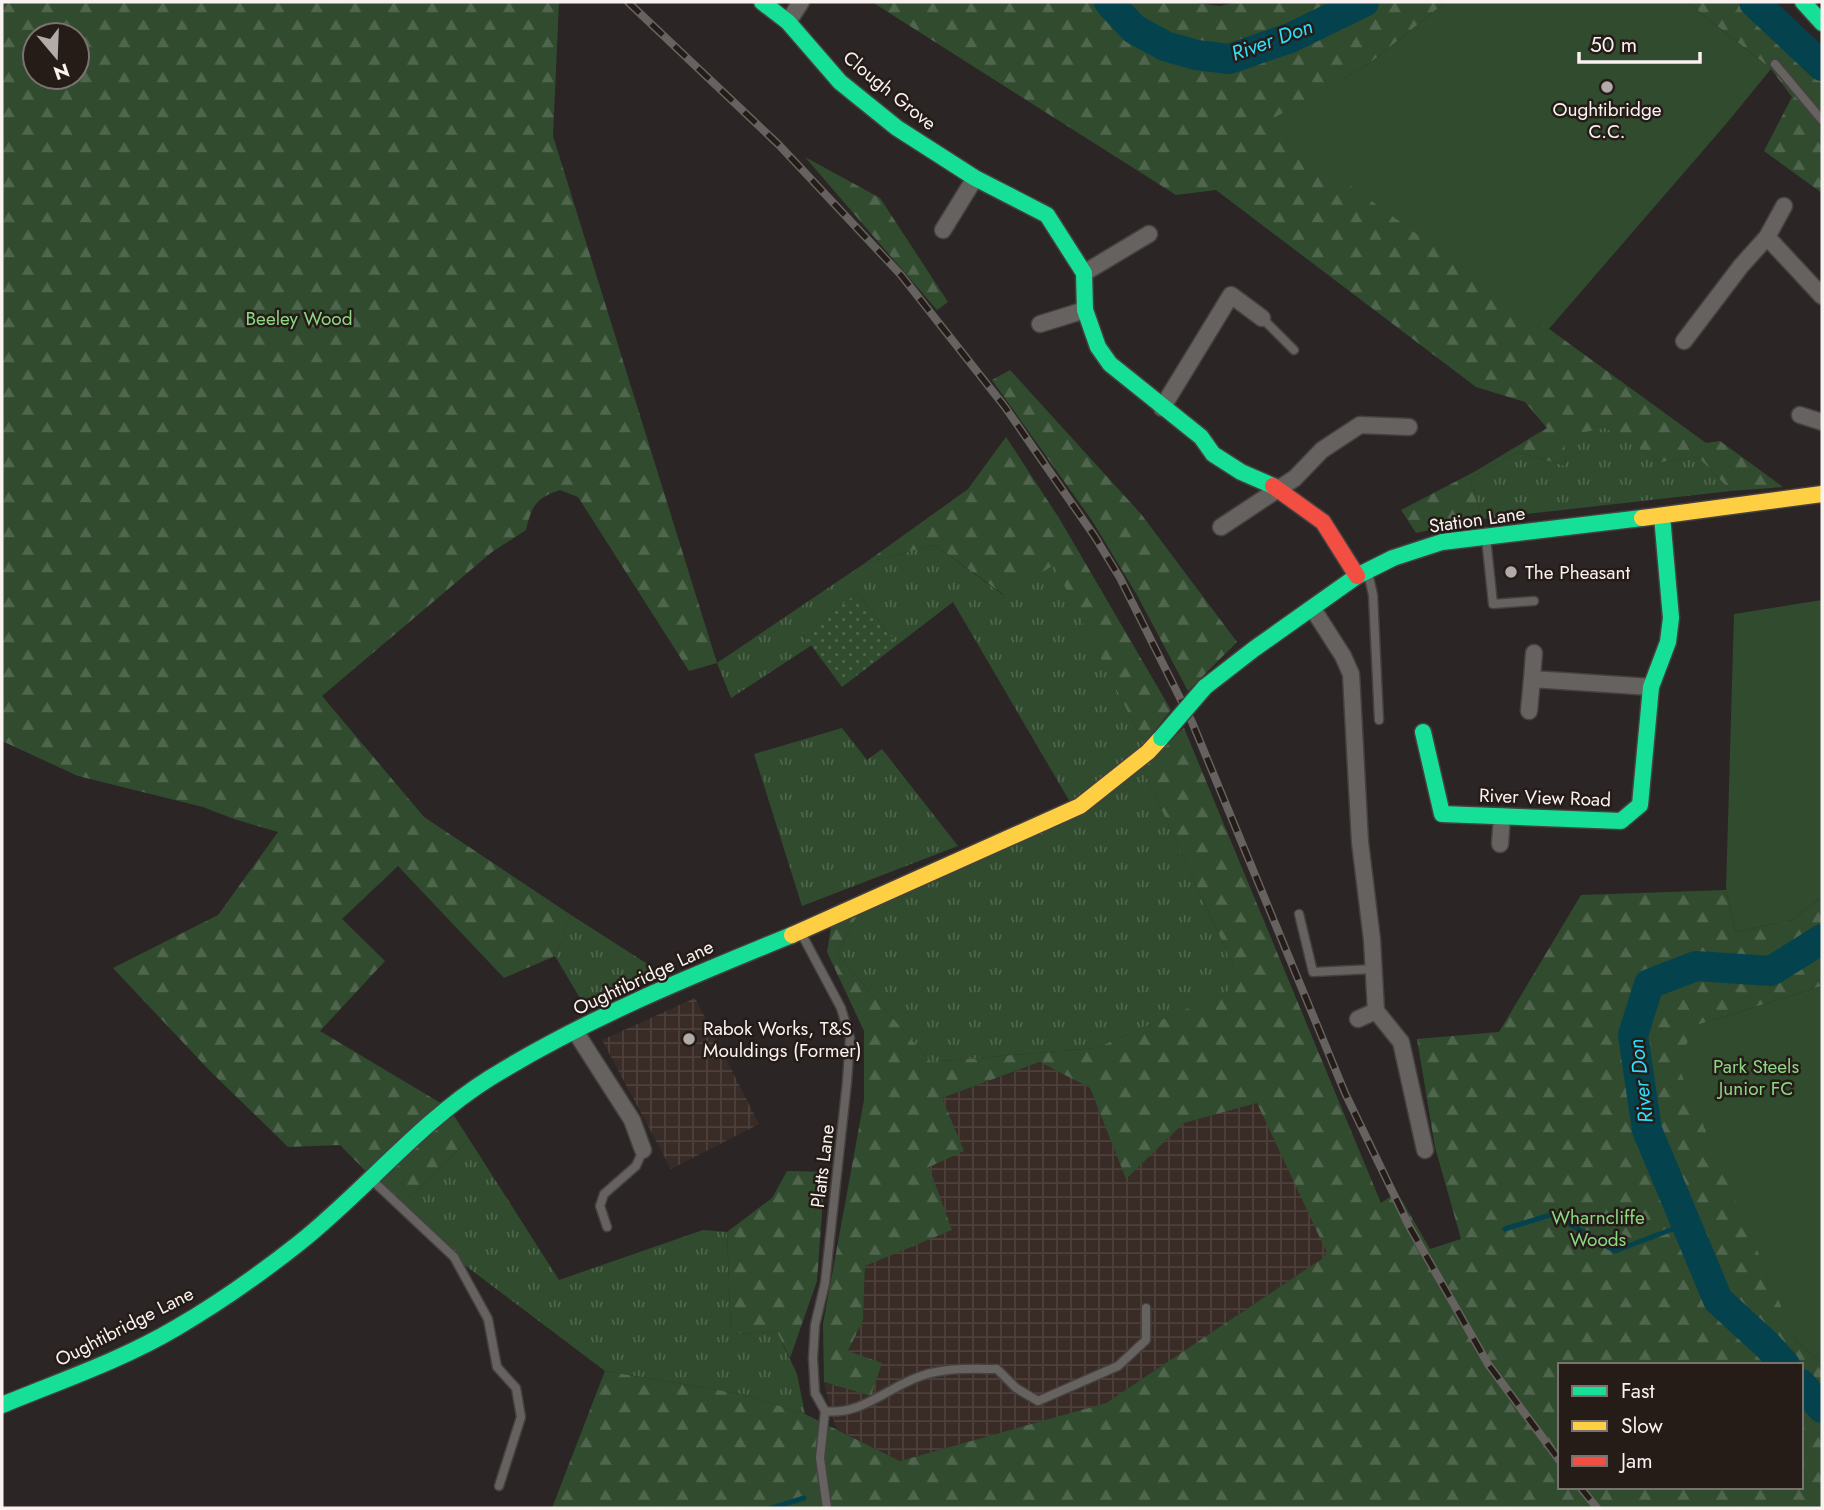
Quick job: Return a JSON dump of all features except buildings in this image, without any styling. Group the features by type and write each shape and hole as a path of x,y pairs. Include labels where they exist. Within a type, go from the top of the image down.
{"street":[{"name":"Clough Grove","path":"762,2 788,22 840,82 897,128 975,178 1047,215 1084,273"},
{"path":"788,22 801,2"},
{"path":"1803,2 1822,23"},
{"path":"943,230 975,178"},
{"path":"1684,341 1767,237 1784,206"},
{"path":"1149,234 1084,273 1085,310 1098,347 1110,364 1200,437 1213,454 1241,472 1277,488 1323,522 1362,573"},
{"path":"1767,237 1822,296"},
{"path":"1162,408 1231,295 1262,318"},
{"path":"1040,324 1085,310"},
{"path":"1800,415 1822,422"},
{"path":"1222,527 1295,478 1322,450 1360,425 1409,427"},
{"name":"Station Lane","path":"1313,608 1362,573 1392,558 1442,542 1822,494"},
{"name":"River View Road","path":"1423,732 1442,814 1620,821 1640,805 1651,687 1668,642 1671,618 1662,516"},
{"path":"1313,608 1351,674 1360,842 1376,1011 1401,1042 1425,1150"},
{"name":"Oughtibridge Lane","path":"2,1405 112,1359 175,1329 238,1288 299,1243 371,1179 430,1121 490,1078 575,1031 670,985 800,931 1080,806 1148,752 1205,688 1254,649 1313,608"},
{"path":"1529,711 1534,653"},
{"path":"1532,679 1651,687"},
{"path":"1500,844 1502,816"},
{"path":"1358,1019 1376,1011"},
{"path":"575,1031 632,1120 643,1150"}],"lane":[{"path":"1775,64 1822,120"},
{"path":"1262,318 1294,350"},
{"path":"1486,538 1493,604 1534,601"},
{"path":"1362,573 1373,595 1379,720"},
{"path":"1299,914 1312,972 1374,970"},
{"name":"Platts Lane","path":"800,931 841,1008 850,1038 825,1283 815,1325 815,1393 825,1411"},
{"path":"607,1227 600,1206 604,1194 636,1166 643,1150"},
{"path":"371,1179 454,1257 488,1319 497,1367 516,1388 521,1417 499,1486"},
{"path":"827,1508 820,1458 825,1411 855,1409 918,1377 946,1369 998,1369 1016,1388 1038,1401 1118,1366 1146,1340 1146,1308"}],"shaded area":[{"path":"695,998 759,1124 671,1169 602,1040"},
{"path":"1041,1062 1090,1088 1126,1178 1184,1123 1257,1103 1328,1253 1106,1403 900,1461 836,1429 824,1382 871,1396 848,1351 863,1320 865,1266 951,1229 928,1166 942,1098"}],"green space":[{"name":"Beeley Wood","path":"2,2 559,2 553,136 717,663 689,671 578,497 560,490 545,496 536,504 526,530 492,552 322,696 424,817 571,915 555,956 504,978 398,866 342,919 385,961 320,1031 449,1108 469,1139 400,1206 340,1145 288,1147 209,1070 113,968 218,915 278,832 203,807 78,776 2,741"},
{"path":"872,2 1189,2 1220,6 1237,2 1446,2 1370,63 1266,123 1706,443 1720,441 1783,487 1731,491 1698,457 1661,462 1605,428 1564,436 1566,466 1517,452 1470,479 1482,519 1416,533 1401,510 1474,472 1547,428 1525,402 1476,387 1216,190 1176,195"},
{"path":"1446,2 1687,2 1771,69 1548,330 1265,123 1370,63"},
{"path":"1687,2 1769,2 1822,48 1822,193 1764,151 1792,97 1771,69"},
{"path":"805,157 880,198 948,302 937,310"},
{"path":"1010,370 1141,514 1237,642 1188,691 1137,595 1093,522 992,380"},
{"path":"1605,427 1661,462 1698,457 1731,491 1482,519 1470,479 1517,452 1566,466 1564,436"},
{"path":"1006,437 1059,518 1171,710 1144,744 1054,565 1004,595 935,545 865,563 968,489"},
{"path":"935,545 1003,595 1054,564 1144,744 1070,802 953,602 897,645 858,593 802,634 812,645 731,698 717,663 865,563"},
{"path":"858,593 897,645 842,687 802,633"},
{"path":"1822,600 1822,897 1792,920 1736,932 1726,890 1734,614"},
{"path":"842,728 867,760 882,749 958,846 802,906 754,754"},
{"name":"Wharncliffe Woods","path":"1184,728 1381,1203 1397,1192 1430,1249 1461,1239 1435,1147 1417,1039 1499,1032 1581,895 1726,890 1736,932 1792,920 1822,897 1822,986 1694,1026 1796,1341 1822,1363 1822,1508 552,1508 605,1371 747,1395 805,1414 900,1461 1106,1403 1323,1258 1327,1253 1257,1103 1184,1123 1126,1179 1090,1088 1040,1062 942,1098 964,1151 929,1167 952,1230 865,1266 863,1320 848,1351 882,1363 871,1396 824,1382 823,1324 864,1100 864,1031 827,952 831,927 859,912 837,954 931,1062 1096,1048 1228,991 1233,965 1142,767"},
{"path":"1142,767 1233,965 1229,991 1096,1048 931,1062 837,954 859,912"},
{"path":"571,915 663,974 587,1010 555,956"},
{"name":"Park Steels Junior FC","path":"1822,986 1822,1363 1796,1341 1678,1066 1694,1026"},
{"path":"469,1139 559,1280 703,1230 727,1232 731,1334 777,1332 797,1374 805,1414 747,1395 605,1371 454,1257 400,1206"},
{"path":"787,1171 825,1172 817,1281 790,1358 777,1332 731,1334 727,1232 772,1198"}],"waterway":[{"name":"River Don","path":"1109,2 1134,29 1165,46 1196,55 1229,59 1290,38 1364,2"},
{"name":"River Don","path":"1754,2 1822,66"},
{"name":"River Don","path":"1783,1363 1718,1300 1647,1130 1633,1035 1649,984 1696,966 1771,971 1822,939"},
{"path":"1505,1229 1553,1214 1615,1251 1686,1224"},
{"name":"River Don","path":"1803,1386 1822,1408"},
{"path":"772,1508 804,1498"}],"railway":[{"path":"628,2 779,145 901,275 1005,407 1095,537 1120,578 1192,722 1345,1093 1409,1226 1488,1364 1558,1458"},
{"path":"1582,1489 1597,1508"}],"traffic: fast":[{"path":"762,2 788,22 840,82 897,128 975,178 1047,215 1084,273 1085,310 1098,347 1110,364 1201,437 1213,454 1241,472 1273,486"},
{"path":"1803,2 1822,23"},
{"path":"1423,732 1442,814 1621,821 1640,805 1651,687 1668,642 1671,618 1662,516"},
{"path":"1205,687 1357,576 1393,558 1442,542 1642,518"},
{"path":"1161,738 1205,687"},
{"path":"2,1405 90,1370 155,1340 223,1298 298,1244 439,1115 490,1078 600,1018 792,935"}],"traffic: slow":[{"path":"1642,518 1822,494"},
{"path":"792,935 1080,806 1148,752 1161,738"}],"traffic: jam":[{"path":"1273,486 1323,522 1357,576"}],"place":[{"name":"Oughtibridge C.C.","path":"1607,87"},
{"name":"The Pheasant","path":"1511,572"},
{"name":"Rabok Works, T&S Mouldings (Former)","path":"689,1039"}]}
